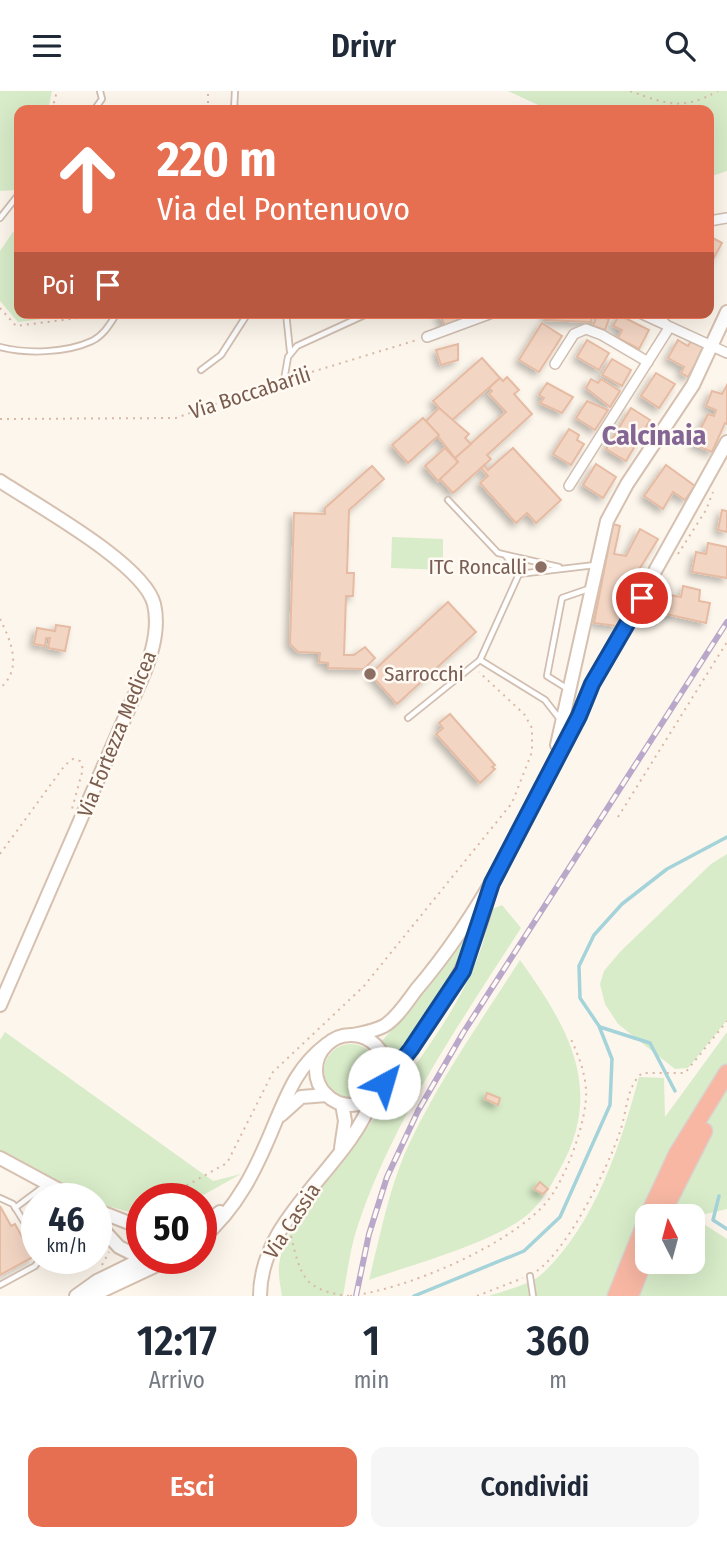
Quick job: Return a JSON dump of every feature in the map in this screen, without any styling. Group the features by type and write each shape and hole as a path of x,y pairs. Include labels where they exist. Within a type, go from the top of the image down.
{"highway":[{"path":"654,1204 677,1154 727,1073"},
{"path":"666,1204 688,1157 727,1091"},
{"path":"616,1296 635,1248"},
{"path":"630,1296 639,1274"}],"main road":[{"path":"542,784 563,725 604,529 614,506 685,398 727,312"},
{"path":"542,784 727,442"},
{"name":"Via Fortezza Medicea","path":"0,481 121,563 140,580 155,607 155,636 150,658 0,1005"},
{"path":"574,675 576,695 587,697"},
{"name":"Via Cassia","path":"327,1044 335,1039 376,1030 391,1020 450,949 492,883 542,784"},
{"name":"Via Cassia","path":"260,1296 260,1278 266,1259 288,1221 340,1151 369,1109 373,1097 411,1049 463,971 477,936 492,883"},
{"path":"353,1035 373,1043 381,1051 386,1072 384,1083"},
{"path":"327,1044 320,1053 316,1076 327,1095 342,1104 364,1103 373,1097"},
{"path":"277,1121 282,1101 299,1072 327,1044"},
{"path":"217,1223 233,1207 277,1121 290,1104 301,1097 327,1095"},
{"path":"340,1151 345,1129 342,1104"},
{"path":"0,1158 40,1183"},
{"path":"0,1165 39,1183"},
{"path":"217,1214 239,1196"},
{"path":"112,1240 126,1250"},
{"path":"112,1273 115,1244"},
{"path":"112,1273 126,1267"},
{"path":"76,1296 110,1274"},
{"path":"91,1296 138,1274"}],"street":[{"path":"427,337 476,319"},
{"path":"652,319 727,353"},
{"path":"661,319 669,328"},
{"path":"569,486 669,328"},
{"path":"555,364 574,334 586,329 602,335 648,362"}],"lane":[{"path":"0,218 14,200"},
{"path":"0,347 23,351 79,345 102,334 113,319"},
{"path":"201,370 221,355 244,319"},
{"path":"284,380 290,352 287,319"},
{"path":"290,352 357,319"},
{"path":"448,500 493,549 505,556 519,574"},
{"path":"505,556 547,562 561,568"},
{"path":"519,574 596,565"},
{"path":"408,718 480,660 519,574"},
{"path":"570,691 547,676 562,598 592,588"},
{"path":"480,660 545,700 563,725"},
{"path":"0,1198 10,1201 21,1218"},
{"path":"15,1208 21,1204"},
{"path":"0,1285 21,1274"},
{"path":"530,1276 533,1296"}],"path":[{"path":"630,91 667,105"},
{"path":"676,105 699,101 718,91"},
{"path":"0,308 16,326 74,319"},
{"name":"Via Boccabarili","path":"0,419 176,418 284,380 427,337"},
{"path":"0,619 15,656 10,676 0,688"},
{"path":"618,817 727,642"},
{"path":"191,1183 227,1163 273,1072 364,986 512,803 532,752 532,728 524,714 473,667"},
{"path":"0,853 65,765 73,759 80,761 83,769 71,816 75,834"},
{"path":"477,1296 530,1276 549,1261 582,1214 620,1133 634,1080 642,1073 677,1075 692,1067 727,1021"},
{"path":"288,1221 297,1260 310,1286 350,1296 369,1294 431,1274 495,1242 521,1225 547,1202 565,1169 584,1116 586,1091 583,1070 571,1039"}],"green space":[{"path":"0,91 52,91 49,105 14,105 14,190 0,191"},
{"path":"508,91 727,91 727,171 714,175 714,105 538,105"},
{"path":"13,232 14,317 0,301 0,251"},
{"path":"15,319 43,319 18,322"},
{"path":"392,537 443,539 443,570 391,568"},
{"path":"727,854 727,1020 688,1068 675,1069 618,1024 605,1004 600,984 604,971 620,952 711,864"},
{"path":"502,905 521,928 430,1073 389,1149 357,1228 343,1296 282,1296 279,1264 283,1248 294,1226 426,1050 449,1015 482,944 490,910"},
{"path":"470,926 474,926 450,983 394,1061 382,1041 433,982"},
{"path":"520,960 566,1034 580,1085 579,1112 573,1140 560,1169 534,1209 506,1229 468,1246 369,1280 392,1190 412,1138 450,1070"},
{"path":"5,1032 213,1181 241,1174 217,1187 217,1183 126,1183 126,1211 112,1207 112,1183 57,1183 10,1159 0,1152 0,1040"},
{"path":"727,1032 727,1209 705,1214 705,1204 635,1204 635,1274 705,1274 705,1225 727,1239 727,1296 489,1296 538,1277 561,1253 577,1231 604,1182 624,1129 639,1077 664,1078 665,1117"},
{"path":"351,1044 370,1052 378,1071 370,1090 351,1098 332,1090 324,1071 332,1052"}],"building":[{"path":"714,239 722,243 714,257"},
{"path":"442,319 460,319 445,326"},
{"path":"546,319 591,319 591,322"},
{"path":"596,319 609,319 605,330 593,326"},
{"path":"617,319 627,319 649,330 639,349 618,338 622,330 613,326"},
{"path":"542,323 562,336 539,372 519,360"},
{"path":"587,340 609,353 599,370 577,357"},
{"path":"678,340 688,346 691,341 705,348 688,377 681,373 684,367 668,358"},
{"path":"458,344 458,360 441,365 436,350"},
{"path":"482,358 500,378 451,421 433,401"},
{"path":"612,359 631,370 622,386 602,375"},
{"path":"656,373 675,384 659,408 641,396"},
{"path":"507,377 519,390 514,394 532,414 487,455 491,459 453,493 440,479 458,462 455,458 506,412 489,394 492,391 489,388 500,378 503,381"},
{"path":"591,379 598,383 601,379 620,391 610,407 586,388"},
{"path":"547,383 573,397 562,413 540,403 544,398 539,395"},
{"path":"727,385 727,424 725,423 712,452 693,444 708,414 714,416 716,410 706,406 712,391 722,394"},
{"path":"587,401 608,410 595,430 576,418"},
{"path":"439,408 469,434 465,438 471,444 455,458 426,421"},
{"path":"631,408 650,420 626,461 606,449"},
{"path":"423,418 439,435 408,463 392,445"},
{"path":"569,429 579,435 577,440 584,444 571,465 553,454"},
{"path":"445,448 458,462 438,481 425,466"},
{"path":"513,448 561,500 536,523 527,513 516,523 480,483 488,476 481,468 484,465 488,470"},
{"path":"596,464 616,477 603,498 583,485"},
{"path":"666,465 695,486 685,500 673,492 663,509 644,496"},
{"path":"372,466 384,479 349,510 347,573 354,573 353,596 346,596 344,655 354,655 365,647 375,658 364,669 328,668 328,663 319,662 320,653 298,652 290,644 294,513 325,514 325,508"},
{"path":"722,510 727,511 727,532 718,530"},
{"path":"613,524 620,526 614,554 626,556 640,529 658,539 627,589 619,611 626,612 617,626 594,623"},
{"path":"708,543 727,547 727,578 692,572 696,552 706,554"},
{"path":"683,586 700,590 699,601 710,603 706,623 666,614 670,595 681,597"},
{"path":"448,602 476,632 397,704 370,674"},
{"path":"56,625 70,627 65,651 48,648 50,638 46,638 45,646 34,644 37,628 55,631"},
{"path":"450,714 495,765 492,767 495,769 480,783 436,734 443,728 439,723"},
{"path":"487,1093 500,1098 498,1105 485,1099"},
{"path":"540,1182 548,1189 543,1194 534,1189"},
{"path":"0,1206 11,1226 15,1224 21,1235 21,1264 0,1275"}],"waterway":[{"path":"414,1296 524,1251 560,1217 610,1105 612,1059 599,1026 580,998 579,966 594,935 622,904 667,869 727,837"},
{"path":"600,1027 650,1043 675,1091"},
{"path":"719,1196 713,1220 727,1229"}],"railway":[{"path":"356,1296 369,1234 387,1177 418,1111 463,1033 727,622"}],"place":[{"name":"ITC Roncalli","path":"541,567"},
{"name":"Sarrocchi","path":"370,674"}],"district":[{"name":"Calcinaia","path":"654,435"}],"route":[{"path":"384,1083 458,981 474,946 492,883 579,716 589,689 642,598"}]}
